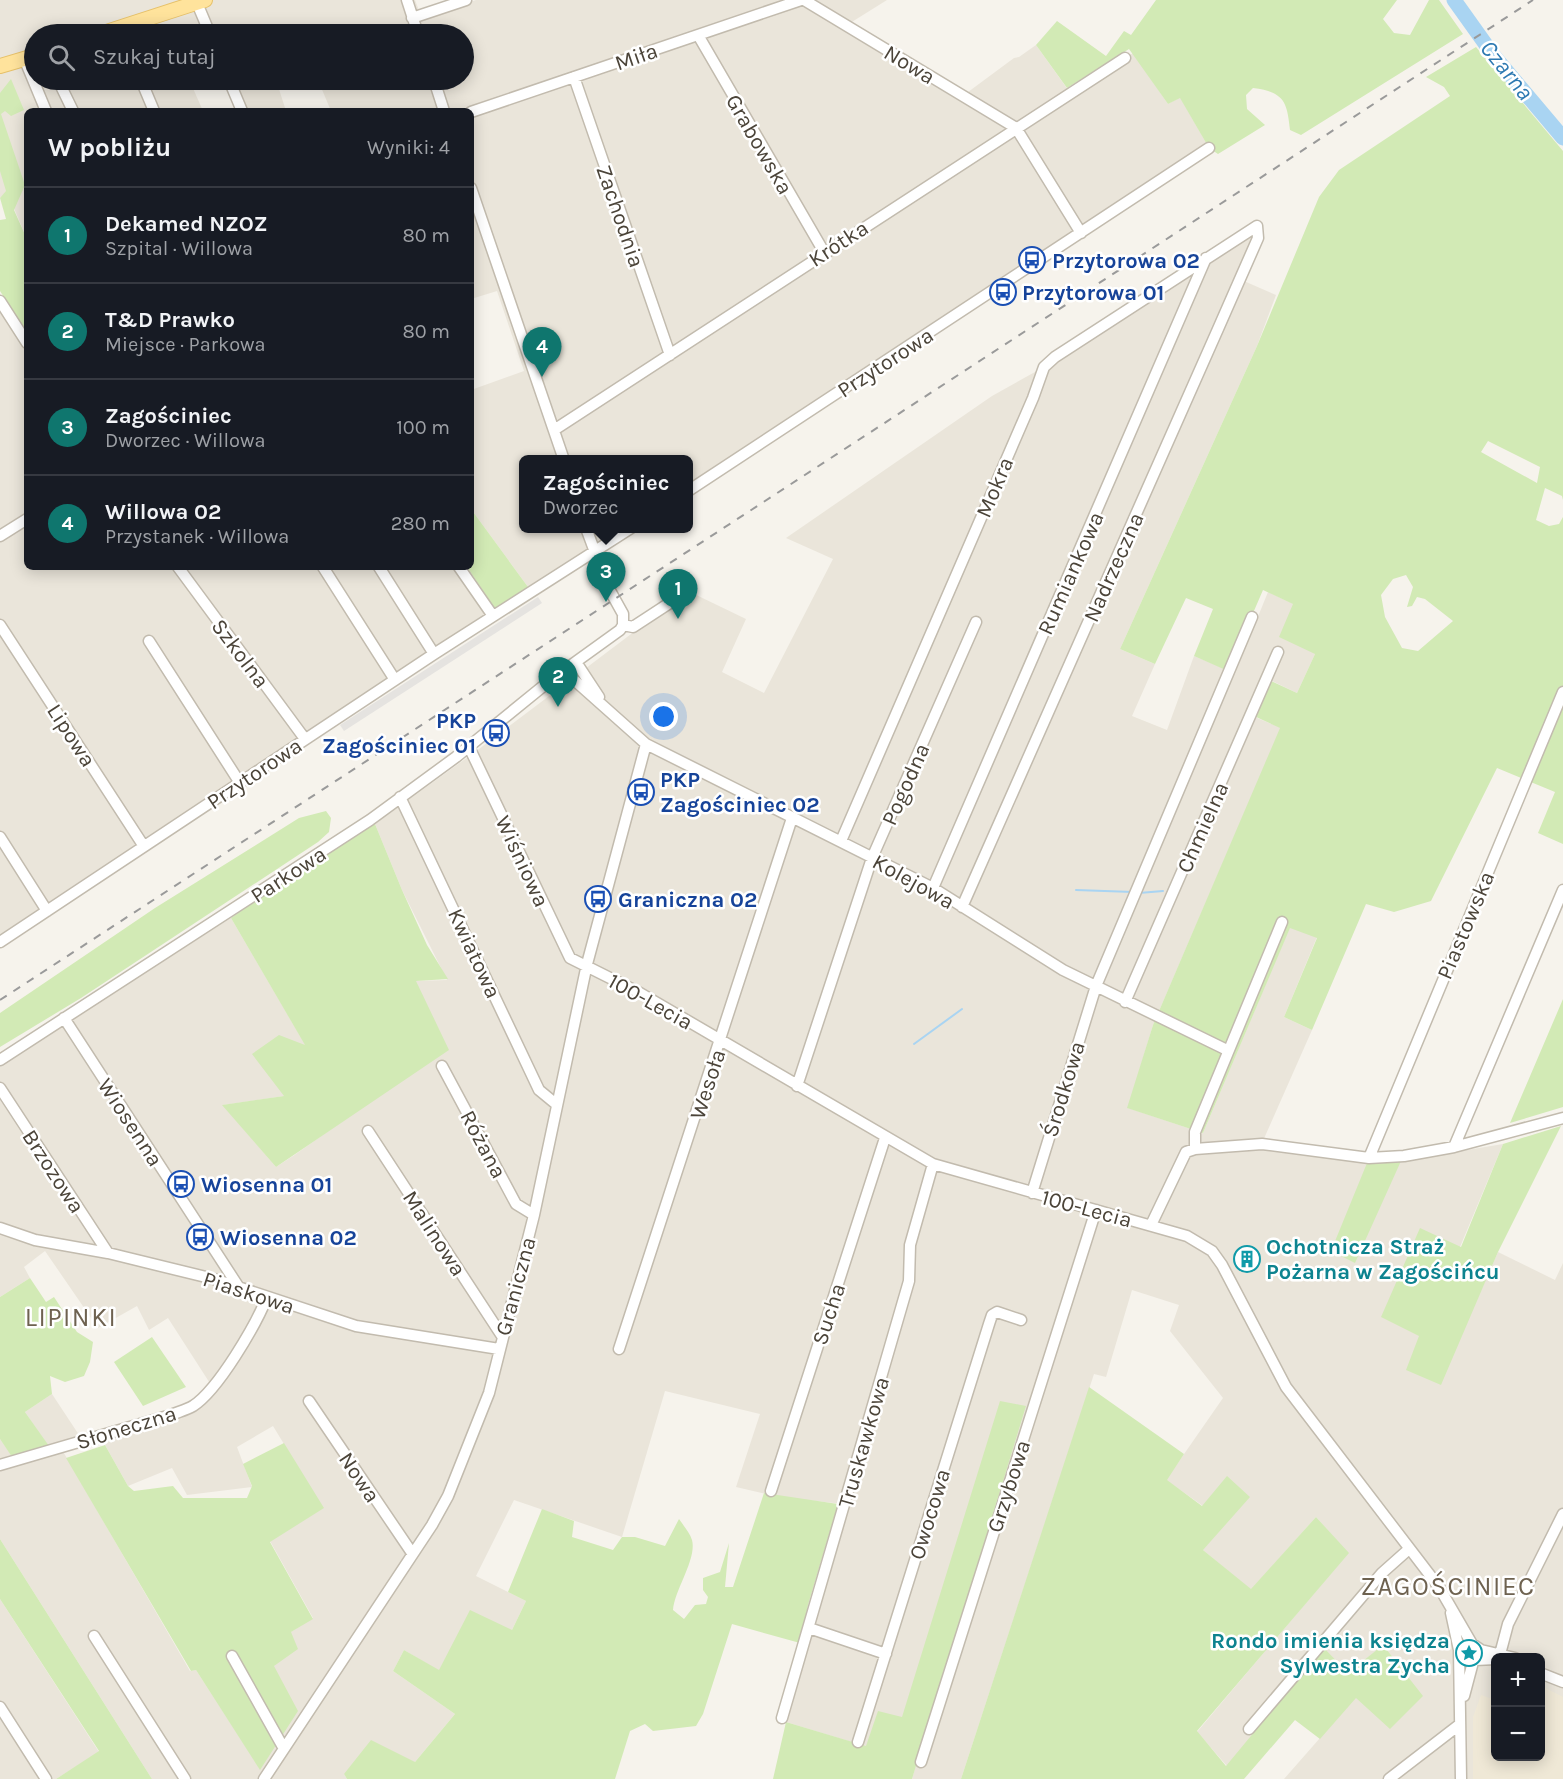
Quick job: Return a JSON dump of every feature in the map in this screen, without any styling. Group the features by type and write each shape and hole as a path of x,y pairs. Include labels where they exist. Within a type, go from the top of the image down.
{"main road":[{"path":"140,24 201,1"},
{"path":"0,66 24,59"}],"street":[{"path":"407,0 414,24"},
{"path":"412,18 466,0"},
{"name":"Miła","path":"474,111 803,0"},
{"name":"Nowa","path":"803,0 1016,128"},
{"path":"201,1 207,24"},
{"name":"Grabowska","path":"698,36 824,252"},
{"name":"Krótka","path":"554,430 1125,58"},
{"name":"Zachodnia","path":"574,77 670,355"},
{"path":"39,90 45,108"},
{"path":"63,90 72,108"},
{"path":"145,90 153,108"},
{"path":"233,90 241,108"},
{"path":"437,90 443,108"},
{"path":"1016,128 1081,233"},
{"name":"Przytorowa","path":"693,488 1209,148"},
{"path":"474,197 563,455"},
{"name":"Mokra","path":"841,841 1033,398 1044,367 1257,226"},
{"name":"Nadrzeczna","path":"962,907 1258,238 1257,226"},
{"name":"Rumiankowa","path":"933,888 1207,257"},
{"path":"0,301 24,338"},
{"path":"0,536 24,521"},
{"path":"588,533 608,588 623,614 623,625 633,627 688,591"},
{"name":"Przytorowa","path":"0,942 143,845 624,533"},
{"name":"Szkolna","path":"180,570 305,739"},
{"path":"325,570 395,680"},
{"path":"381,570 435,654"},
{"path":"461,570 493,616"},
{"name":"Środkowa","path":"1032,1193 1096,987 1252,617"},
{"name":"Pogodna","path":"797,1086 872,858 976,622"},
{"name":"Lipowa","path":"0,625 143,845"},
{"name":"Parkowa","path":"0,1060 369,820 469,747 564,671 616,633 623,625"},
{"path":"149,641 240,783"},
{"name":"Chmielna","path":"1125,1002 1278,652"},
{"name":"Kolejowa","path":"576,662 606,706"},
{"name":"Kolejowa","path":"564,671 575,684 606,706 646,744 933,888 1020,945 1096,987 1227,1050"},
{"name":"Piastowska","path":"1369,1158 1563,692"},
{"name":"Graniczna","path":"264,1779 448,1496 481,1416 534,1215 587,964 646,744"},
{"name":"Wiśniowa","path":"469,747 567,954 587,964"},
{"name":"Kwiatowa","path":"400,797 539,1090 556,1104"},
{"name":"Wesoła","path":"619,1349 792,818"},
{"path":"0,837 47,911"},
{"path":"1454,1147 1563,890"},
{"path":"1195,1149 1195,1132 1227,1050 1282,922"},
{"name":"100-Lecia","path":"587,964 933,1164 1151,1225 1187,1236 1205,1246 1217,1258 1286,1388 1409,1549 1449,1604 1475,1646"},
{"name":"Wiosenna","path":"64,1018 238,1286"},
{"name":"Różana","path":"442,1066 516,1204 534,1215"},
{"name":"Brzozowa","path":"0,1088 108,1253"},
{"path":"1151,1225 1186,1152 1195,1149 1262,1144 1369,1158 1404,1156 1454,1147 1563,1118"},
{"name":"Malinowa","path":"368,1131 502,1336"},
{"name":"Sucha","path":"771,1491 885,1138"},
{"name":"Truskawkowa","path":"782,1718 909,1281 910,1245 933,1164"},
{"name":"Grzybowa","path":"921,1761 1096,1210"},
{"name":"Piaskowa","path":"0,1228 35,1240 108,1253 238,1286 356,1326 499,1350"},
{"name":"Słoneczna","path":"0,1465 171,1415 194,1405 213,1388 252,1327 267,1297"},
{"name":"Owocowa","path":"858,1742 992,1315 998,1312 1021,1320"},
{"name":"Nowa","path":"309,1401 412,1553"},
{"path":"1499,1653 1508,1624 1563,1514"},
{"path":"1249,1729 1382,1574 1409,1549"},
{"name":"100-Lecia","path":"1449,1604 1459,1654"},
{"path":"809,1628 886,1654"},
{"path":"94,1636 185,1779"},
{"path":"1461,1779 1459,1654 1466,1644 1491,1653"},
{"path":"1460,1710 1474,1661 1475,1646"},
{"path":"1459,1654 1466,1663 1491,1657"},
{"path":"232,1656 283,1747"},
{"path":"1545,1675 1563,1682"},
{"path":"0,1707 46,1779"},
{"path":"1389,1779 1459,1725"}],"shaded area":[{"path":"0,0 415,0 422,18 476,0 887,0 847,25 964,95 1014,58 1036,45 1071,94 1133,53 1168,104 1180,97 1209,148 693,488 693,455 519,455 519,533 625,533 0,942 0,312 24,348 24,570 469,570 495,609 528,587 474,513 474,389 524,371 497,291 474,298 474,108 330,108 322,90 474,90 474,24 24,24 24,90 194,90 202,108 24,108 24,232 7,192 0,198"},
{"path":"228,90 279,90 285,108 236,108"},
{"path":"1254,232 1237,278 1276,295 1257,346 1120,649 1155,664 1132,716 1167,730 1194,656 1235,673 1268,592 1294,604 1315,654 1297,693 1264,677 1248,714 1281,728 1153,1025 1128,1108 1203,1133 1290,927 1317,937 1284,1017 1312,1030 1262,1143 1367,1163 1361,1183 1401,1161 1503,1144 1460,1247 1475,1304 1498,1252 1555,1280 1563,1263 1563,1779 1284,1779 1363,1689 1324,1649 1227,1766 1197,1732 1348,1553 1316,1517 1251,1590 1203,1550 1203,1506 1166,1480 1223,1398 1170,1331 1179,1305 1132,1290 1106,1377 1094,1374 961,1779 912,1779 917,1762 786,1722 843,1504 779,1497 736,1487 760,1414 665,1391 622,1537 514,1500 476,1576 526,1601 512,1630 439,1671 404,1650 393,1671 455,1714 415,1762 344,1774 347,1779 152,1779 0,1539 0,1439 15,1461 51,1450 25,1412 52,1394 83,1441 61,1448 190,1671 196,1670 260,1769 274,1666 291,1632 313,1618 270,1541 323,1508 273,1426 237,1447 252,1487 187,1495 172,1468 128,1486 100,1436 171,1415 213,1388 168,1318 149,1330 137,1306 98,1328 45,1251 24,1267 30,1278 0,1297 0,1065 231,918 306,1046 284,1096 223,1105 276,1167 293,1156 341,1122 416,981 447,980 402,890 375,824 479,749 688,591 746,619 722,672 764,693 833,559 786,538 992,396 1044,367"},
{"path":"538,597 542,603 344,731 340,725"},
{"path":"0,1599 99,1752 56,1779 0,1779"},
{"path":"1545,1688 1563,1697 1563,1779 1473,1779 1473,1717 1481,1695 1491,1699 1491,1761 1545,1761"}],"green space":[{"path":"1156,0 1397,0 1383,19 1394,33 1410,35 1429,0 1439,0 1463,34 1301,135 1290,130 1285,105 1278,95 1253,88 1246,95 1247,109 1265,125 1218,154 1209,148 1180,98 1168,104 1129,49 1067,88 1036,45 1057,21 1106,56 1124,31 1131,35"},
{"path":"1476,47 1563,151 1563,500 1562,496 1545,488 1536,520 1549,526 1559,524 1563,517 1563,844 1538,833 1555,792 1497,768 1431,901 1394,912 1366,904 1312,1030 1284,1017 1317,938 1290,928 1203,1133 1127,1108 1153,1025 1280,728 1254,716 1269,680 1297,693 1315,654 1279,637 1293,604 1263,590 1228,671 1194,656 1213,609 1186,598 1155,664 1120,649 1257,346 1319,197 1339,170 1450,96 1444,87 1426,77","holes":["1488,441 1540,467 1537,483 1481,452","1406,575 1413,587 1407,607 1412,606 1417,597 1425,599 1453,621 1418,651 1402,648 1385,617 1381,595 1393,579"]},
{"path":"11,79 24,110 11,116 5,111 1,114 24,182 14,210 24,232 24,328 0,291 0,220 6,219 0,198 6,191 0,171 0,93"},
{"path":"474,513 528,587 495,609 469,570 474,570"},
{"path":"326,811 331,818 329,832 318,842 81,998 0,1047 0,1013 155,908 299,818"},
{"path":"375,824 427,945 448,979 416,981 449,1050 276,1167 222,1105 284,1096 252,1054 279,1035 305,1045 231,918 329,849"},
{"path":"1563,999 1563,1107 1510,1123"},
{"path":"1561,1126 1498,1252 1441,1385 1406,1370 1419,1336 1381,1317 1420,1228 1461,1247 1503,1144"},
{"path":"1401,1161 1355,1263 1331,1251 1367,1163"},
{"path":"30,1278 46,1302 54,1297 77,1332 93,1342 90,1362 84,1376 65,1382 50,1376 52,1394 25,1412 49,1446 12,1457 0,1439 0,1297"},
{"path":"152,1337 186,1387 143,1406 114,1362"},
{"path":"1089,1387 1184,1454 1167,1480 1202,1506 1227,1476 1250,1497 1203,1550 1251,1589 1316,1517 1349,1553 1197,1731 1226,1766 1324,1648 1348,1673 1383,1645 1423,1696 1390,1729 1356,1698 1320,1739 1295,1720 1244,1779 961,1779"},
{"path":"1000,1401 1026,1406 912,1779 773,1779 786,1722 866,1746 878,1711 902,1717"},
{"path":"284,1443 324,1508 270,1542 313,1619 291,1632 298,1649 274,1666 298,1711 260,1770 196,1670 191,1671 66,1458 105,1445 128,1486 134,1491 173,1486 183,1498 247,1498 252,1486 243,1464"},
{"path":"764,1493 838,1504 808,1605 800,1643 732,1624 703,1714 696,1726 653,1731 645,1724 630,1731 615,1779 347,1779 344,1774 371,1740 415,1762 455,1714 393,1671 404,1650 439,1670 470,1610 512,1630 526,1601 508,1592 542,1509 574,1521 572,1537 613,1550 622,1537 635,1537 665,1546 679,1519 691,1537 693,1548 673,1610 684,1619 695,1605 706,1604 708,1597 703,1590 703,1578 720,1572 729,1543 725,1587 733,1587"},
{"path":"0,1539 152,1779 56,1779 99,1751 0,1599"}],"waterway":[{"name":"Czarna","path":"1454,0 1494,56 1563,138"},
{"path":"1076,890 1133,892"},
{"path":"1139,893 1163,891"},
{"path":"914,1044 962,1009"}],"railway":[{"path":"0,1000 1533,0"}],"place":[{"name":"Przytorowa 02","path":"1032,260"},
{"name":"Przytorowa 01","path":"1003,292"},
{"name":"Willowa 02","path":"542,377"},
{"name":"Zagościniec","path":"606,602"},
{"name":"Dekamed NZOZ","path":"678,619"},
{"name":"T&D Prawko","path":"558,707"},
{"name":"PKP Zagościniec 01","path":"496,733"},
{"name":"PKP Zagościniec 02","path":"641,792"},
{"name":"Graniczna 02","path":"598,899"},
{"name":"Wiosenna 01","path":"181,1184"},
{"name":"Wiosenna 02","path":"200,1237"},
{"name":"Ochotnicza Straż Pożarna w Zagościńcu","path":"1247,1259"},
{"name":"Rondo imienia księdza Sylwestra Zycha","path":"1469,1653"}],"district":[{"name":"LIPINKI","path":"71,1317"},
{"name":"ZAGOŚCINIEC","path":"1448,1586"}]}
